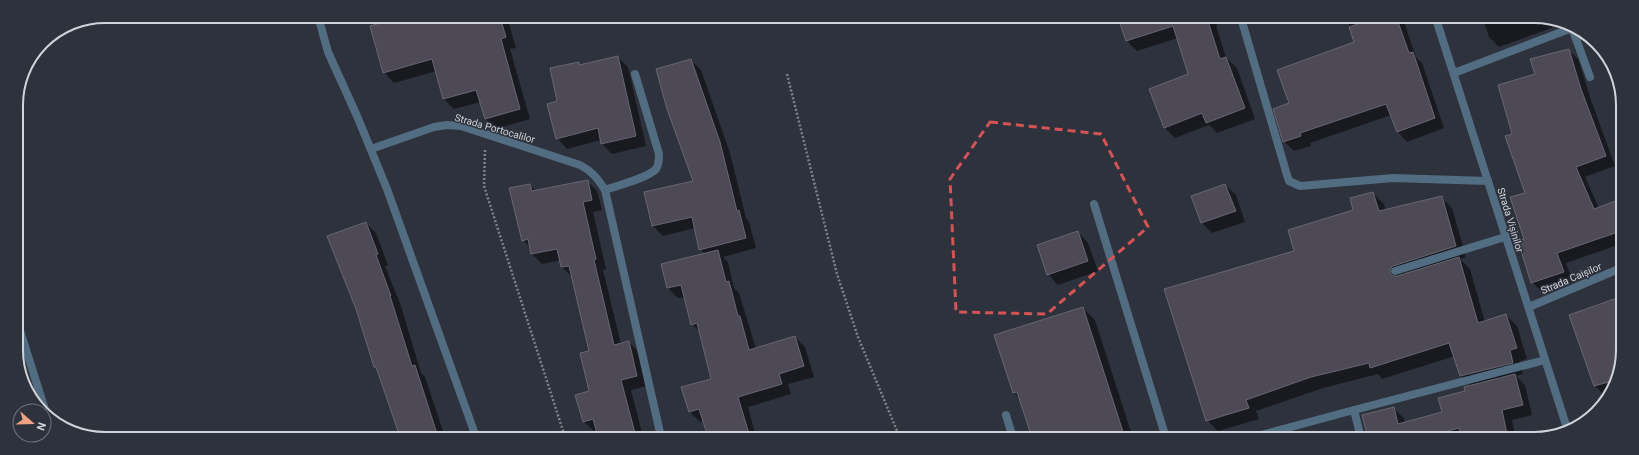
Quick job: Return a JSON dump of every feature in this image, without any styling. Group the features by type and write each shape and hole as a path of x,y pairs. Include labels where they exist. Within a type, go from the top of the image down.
{"street":[{"path":"320,23 328,52 357,116 387,190 474,432"},
{"path":"1242,23 1290,181 1300,186 1392,178 1488,181"},
{"name":"Strada Vișinilor","path":"1437,23 1566,426"},
{"path":"1454,73 1567,30"},
{"path":"1574,33 1590,77"},
{"path":"605,190 650,174 656,169 659,160 659,154 635,74"},
{"name":"Strada Portocalilor","path":"371,150 434,127 447,125 461,126 580,165 588,169 597,178 605,190 660,432"},
{"path":"1094,204 1164,432"},
{"path":"1395,271 1505,237"},
{"name":"Strada Caișilor","path":"1529,307 1616,270"},
{"path":"23,340 43,403"},
{"path":"1272,432 1545,360"},
{"path":"1354,410 1360,432"},
{"path":"1006,414 1011,432"}],"path":[{"path":"787,74 837,274 858,337 898,432"},
{"path":"486,134 484,186 563,432"}],"highlighted area":[{"path":"990,122 1101,134 1148,227 1047,314 956,312 950,179"}],"building":[{"path":"381,23 502,23 506,37 501,39 520,109 485,119 476,90 443,99 432,59 383,73 370,26"},
{"path":"1120,23 1209,23 1220,59 1226,57 1245,108 1206,123 1202,113 1164,128 1149,89 1188,74 1173,26 1126,41"},
{"path":"1360,23 1398,23 1409,53 1413,52 1435,118 1397,132 1386,104 1300,133 1301,136 1283,142 1273,109 1289,103 1277,70 1354,42 1349,27"},
{"path":"1569,49 1581,89 1606,156 1576,167 1594,209 1616,201 1616,233 1557,253 1564,272 1531,283 1518,241 1524,239 1510,197 1525,193 1505,136 1512,134 1498,85 1535,74 1530,59"},
{"path":"618,56 636,136 601,144 598,128 556,139 547,104 557,101 550,68 579,62 579,65"},
{"path":"691,59 720,142 737,211 739,210 746,238 699,250 692,217 652,226 644,192 693,181 667,109 656,69"},
{"path":"588,180 592,200 583,202 596,259 594,260 614,345 629,341 637,376 621,380 635,432 597,432 593,419 583,422 575,395 589,391 580,353 589,351 569,266 561,267 557,249 531,254 528,239 522,241 509,188 530,184 532,191"},
{"path":"1225,184 1236,211 1201,223 1191,196"},
{"path":"1373,192 1379,211 1442,196 1456,246 1393,266 1390,269 1390,273 1393,276 1397,276 1459,257 1478,323 1506,314 1517,348 1510,350 1513,363 1460,376 1449,343 1370,368 1369,363 1311,377 1246,400 1249,408 1206,421 1164,289 1294,251 1288,230 1353,210 1350,198"},
{"path":"366,222 378,254 376,255 391,296 412,366 415,365 436,432 398,432 376,367 374,367 356,309 327,236"},
{"path":"1078,231 1088,261 1047,275 1037,245"},
{"path":"718,250 726,282 729,281 749,350 795,336 804,366 779,374 782,384 738,397 748,432 706,432 699,409 689,412 681,387 711,379 697,323 691,325 681,285 667,288 661,264"},
{"path":"1616,298 1616,350 1610,382 1594,386 1569,315"},
{"path":"1083,307 1123,432 1030,432 1017,392 1013,393 994,335"},
{"path":"1515,374 1523,405 1502,410 1507,432 1460,432 1459,428 1444,432 1366,432 1362,415 1394,407 1398,424 1442,412 1438,398 1465,391 1464,387"}]}
